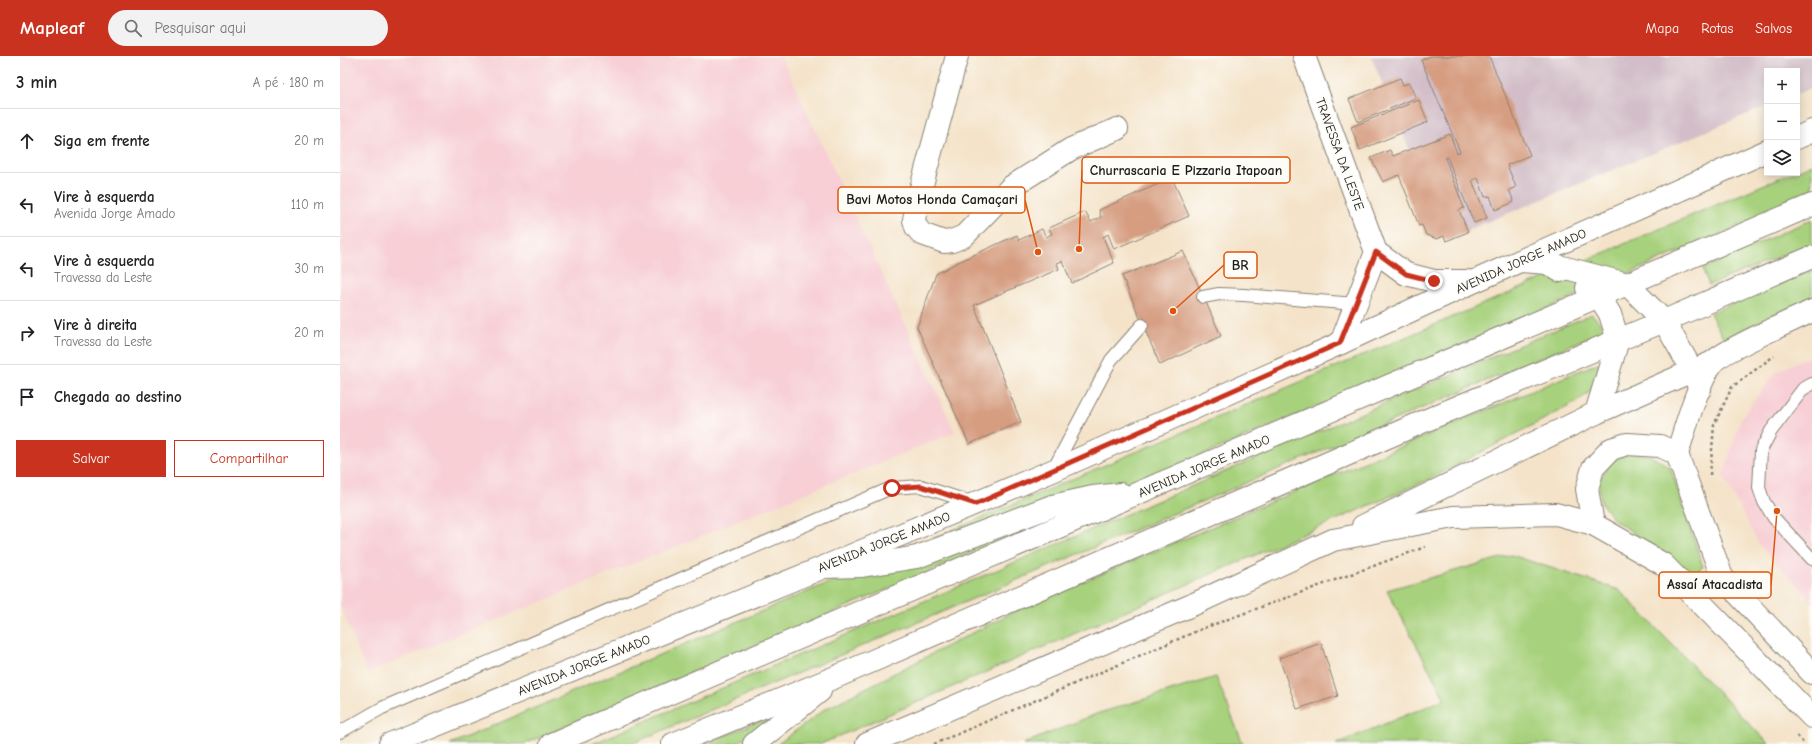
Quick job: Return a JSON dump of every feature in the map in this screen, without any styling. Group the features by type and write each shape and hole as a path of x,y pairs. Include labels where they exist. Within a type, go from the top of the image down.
{"street":[{"path":"957,56 917,203 914,220 916,227 922,234 944,242 952,241 964,236 1011,187 1071,149 1117,129"},
{"name":"TRAVESSA DA LESTE","path":"1304,56 1376,252"},
{"path":"1800,137 1812,132"},
{"name":"AVENIDA JORGE AMADO","path":"390,744 976,504 1340,343 1475,280 1764,153"},
{"name":"AVENIDA JORGE AMADO","path":"551,744 1144,492 1812,205"},
{"path":"1340,343 1376,252 1406,274 1434,281 1475,280"},
{"path":"673,744 838,676 1436,416 1664,321 1812,257"},
{"path":"1521,261 1547,263 1627,284 1664,321 1697,381"},
{"path":"1547,263 1599,296 1610,314 1618,340 1596,413"},
{"path":"1812,311 1736,348 1713,362 1697,381 1689,417 1678,454 1722,577 1812,673"},
{"path":"867,744 1192,605 1333,540 1596,413 1697,381"},
{"path":"1593,524 1588,489 1593,468 1611,449 1628,444 1660,446 1678,454"},
{"path":"824,567 862,566 917,557 1052,506 1092,497 1144,492"},
{"path":"1333,540 1453,517 1556,514 1593,524 1663,564 1812,717"},
{"path":"754,744 838,676"}],"lane":[{"path":"1203,297 1220,294 1244,294 1356,304"},
{"path":"1052,471 1111,360 1142,325"},
{"path":"1812,384 1803,389 1771,431 1761,450 1759,488 1764,502 1774,518 1812,559"},
{"path":"340,732 382,708 892,488 921,486 976,504"}],"path":[{"path":"1710,481 1714,425 1732,387 1777,354"},
{"path":"934,744 1204,628 1430,546"},
{"path":"1794,732 1804,744"}],"shaded area":[{"path":"340,56 781,56 955,432 367,673 340,605"},
{"path":"1371,56 1812,56 1812,87 1800,93 1800,68 1764,68 1764,107 1446,239"},
{"path":"1812,355 1812,601 1760,546 1723,476 1741,418 1776,372"}],"green space":[{"path":"1812,164 1812,194 1600,286 524,744 450,744 1784,176 1800,176 1800,170"},
{"path":"1812,219 1812,244 1709,285 1702,269"},
{"path":"1812,270 1812,297 1724,339 1710,313"},
{"path":"1592,314 1606,330 631,744 592,744"},
{"path":"1600,362 1594,388 1577,402 1430,479 821,744 778,744 825,709 1021,608"},
{"path":"1629,452 1651,456 1670,467 1703,567 1693,574 1613,519 1601,503 1599,482 1609,463"},
{"path":"1511,555 1619,590 1769,744 1336,744 1445,699 1387,590"},
{"path":"1216,677 1243,744 1023,744 1096,714"},
{"path":"779,713 736,744 705,744"}],"building":[{"path":"1431,56 1489,56 1530,155 1507,165 1516,187 1509,190 1514,202 1495,210 1490,196 1485,197 1478,178 1472,180 1487,218 1474,223 1447,157 1445,158 1464,208 1459,210 1468,232 1446,241 1444,236 1437,239 1426,235 1422,225 1419,226 1399,175 1383,182 1371,158 1390,150 1393,156 1450,134 1457,153 1460,152 1421,60"},
{"path":"1400,78 1403,85 1409,83 1416,98 1358,122 1349,99"},
{"path":"1419,100 1428,122 1360,150 1351,127"},
{"path":"1172,178 1189,216 1114,249 1108,234 1103,237 1114,263 1072,283 1062,261 1057,263 1059,269 974,305 1021,422 969,444 917,327 936,274 956,263 1017,235 1019,240 1042,229 1046,237 1052,234 1049,228 1085,212 1091,222 1101,217 1099,210"},
{"path":"1183,251 1221,336 1160,365 1122,276"},
{"path":"1321,643 1338,696 1297,709 1279,658"}],"place":[{"name":"Churrascaria E Pizzaria Itapoan","path":"1079,249"},
{"name":"Bavi Motos Honda Camaçari","path":"1038,252"},
{"name":"BR","path":"1173,311"},
{"name":"Assaí Atacadista","path":"1777,511"}],"route":[{"path":"892,488 921,486 976,504 1340,343 1376,252 1406,274 1434,281"}]}
